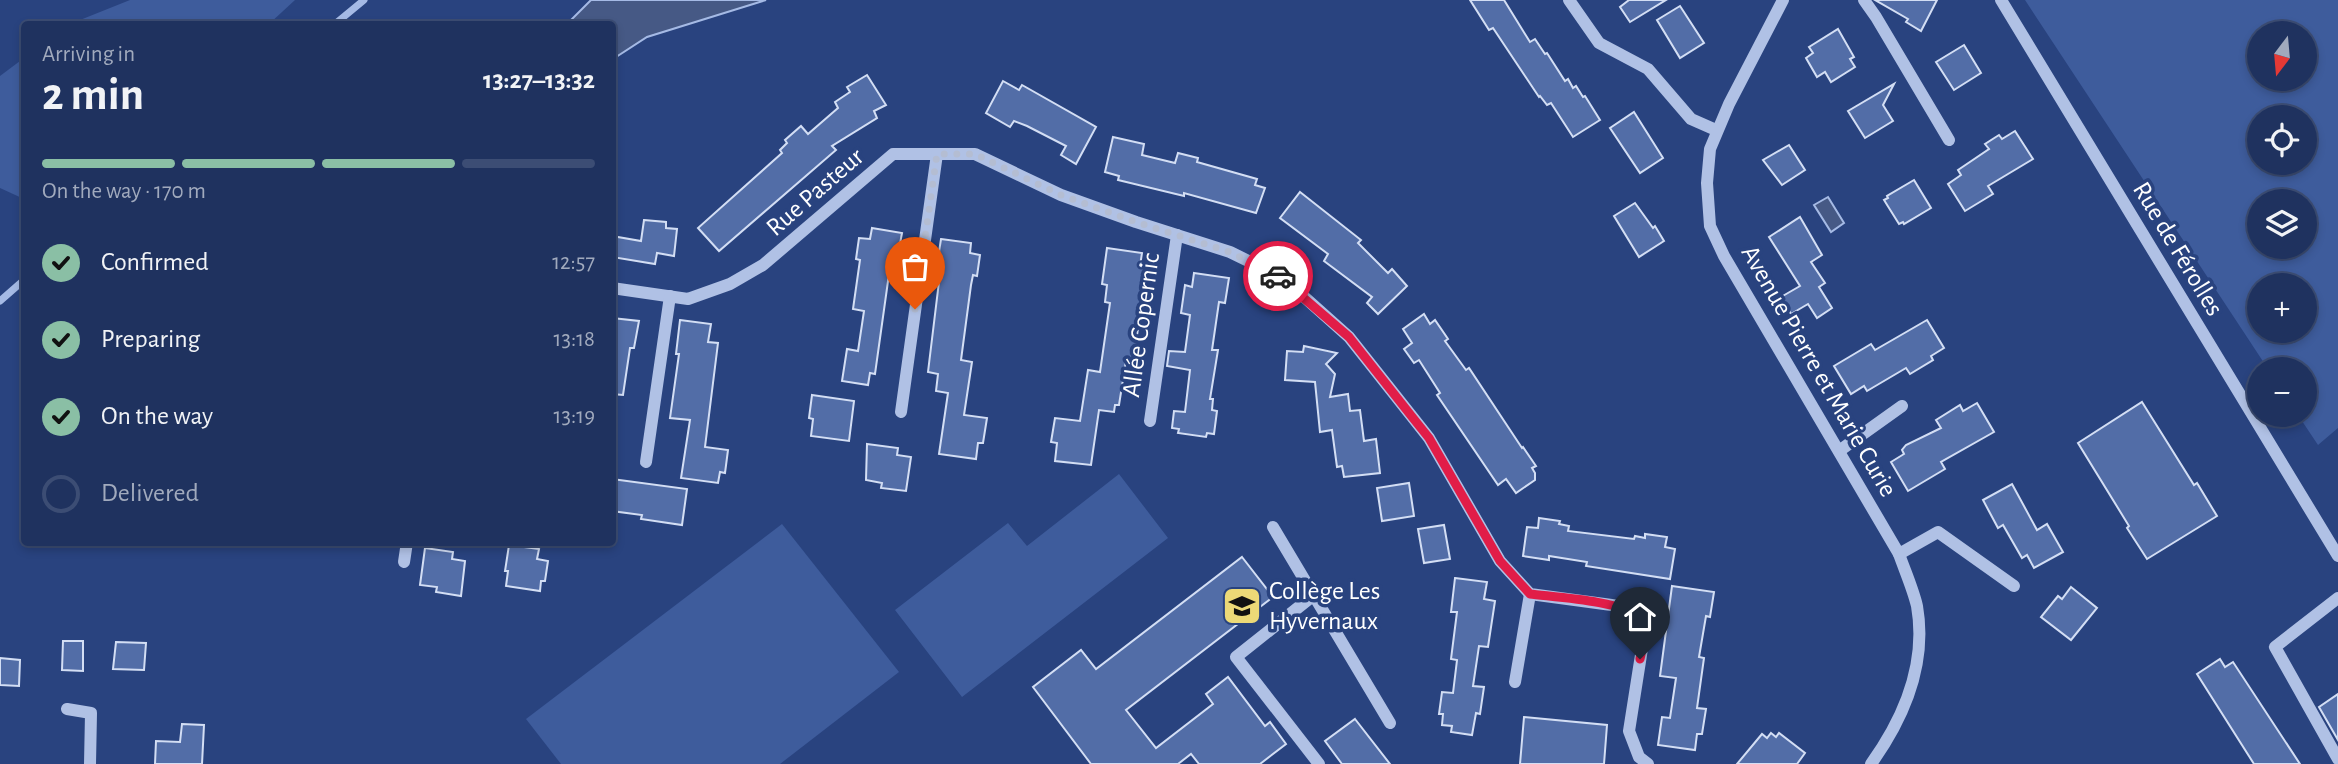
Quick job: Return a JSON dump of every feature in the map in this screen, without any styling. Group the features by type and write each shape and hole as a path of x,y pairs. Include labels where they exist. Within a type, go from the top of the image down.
{"street":[{"path":"1569,0 1599,43 1648,69 1691,119 1716,130"},
{"name":"Avenue Pierre et Marie Curie","path":"1783,0 1716,130 1710,149 1707,183 1710,226 1724,256 1899,554 1916,604 1920,636 1912,690 1871,764"},
{"path":"1864,0 1950,141"},
{"name":"Rue de Férolles","path":"2001,0 2338,556"},
{"name":"Rue Pasteur","path":"616,289 688,299 730,284 763,265 893,154 975,154 1061,195 1230,252 1283,278 1349,337 1429,438 1500,561 1530,594"},
{"path":"901,412 937,154"},
{"name":"Allée Copernic","path":"1150,421 1177,235"},
{"path":"646,462 670,296"},
{"path":"1839,451 1902,406"},
{"path":"1273,527 1390,723"},
{"path":"1899,554 1938,532 2014,586"},
{"path":"404,562 406,546"},
{"path":"1515,682 1530,594 1619,606 1637,616 1644,636 1629,731 1641,762"},
{"path":"1314,595 1236,657 1319,764"},
{"path":"2338,598 2276,647 2338,759"},
{"path":"67,709 91,713 90,764"}],"shaded area":[{"path":"130,0 295,0 272,21 78,21"},
{"path":"591,0 766,0 647,37 616,57 616,21 570,21"},
{"path":"2025,0 2338,0 2338,428 2318,445 2306,427 2317,427 2317,357 2260,357 2251,343 2317,343 2317,273 2247,273 2247,337"},
{"path":"21,60 21,198 0,188 0,76"},
{"path":"1828,197 1844,223 1831,232 1814,205"},
{"path":"1119,474 1168,538 962,697 895,610 1008,523 1027,546"},
{"path":"782,524 899,672 780,764 561,764 526,719"}],"building":[{"path":"1470,0 1504,0 1530,42 1535,39 1565,81 1568,79 1573,88 1576,86 1583,97 1585,96 1600,120 1573,137 1551,103 1547,105 1539,97 1493,28 1489,30"},
{"path":"1629,0 1666,0 1630,22 1620,7"},
{"path":"1875,0 1937,0 1921,31 1906,22 1908,19"},
{"path":"1680,6 1704,43 1680,58 1657,20"},
{"path":"1838,29 1854,57 1850,59 1855,67 1831,82 1825,72 1817,77 1806,58 1813,53 1809,47"},
{"path":"1964,45 1981,73 1954,90 1936,62"},
{"path":"867,75 886,105 874,111 877,118 832,146 836,150 719,251 698,228 782,153 780,150 787,143 785,140 801,126 808,134 838,108 835,102 850,92 847,87"},
{"path":"1003,81 1019,90 1022,85 1096,127 1076,164 1061,155 1066,146 1014,121 1010,127 986,113"},
{"path":"1894,84 1883,105 1893,121 1865,138 1848,111"},
{"path":"1634,112 1663,158 1640,173 1610,128"},
{"path":"2015,131 2033,159 1988,186 1993,194 1965,211 1948,184 1961,175 1958,170 1989,149 1985,144 1999,135 2002,139"},
{"path":"1113,137 1144,144 1142,155 1175,163 1178,153 1198,158 1197,162 1257,179 1255,185 1265,188 1256,213 1184,193 1184,196 1118,180 1119,176 1105,172"},
{"path":"1789,145 1805,170 1782,185 1763,160"},
{"path":"1914,180 1931,208 1904,224 1899,224 1884,200"},
{"path":"1300,192 1361,240 1358,243 1388,273 1392,269 1407,286 1378,314 1367,303 1372,297 1324,261 1328,254 1280,218"},
{"path":"1635,203 1664,241 1639,257 1614,216"},
{"path":"1800,217 1822,255 1811,262 1825,283 1819,287 1832,308 1817,318 1808,304 1791,314 1781,297 1800,286 1769,237"},
{"path":"644,220 666,222 666,228 677,229 674,256 657,253 655,264 616,258 616,237 641,241"},
{"path":"872,228 902,233 897,260 893,259 889,274 875,374 870,373 868,385 842,381 847,349 858,351 864,311 853,309 860,260 856,259 859,238 870,239"},
{"path":"941,239 971,243 970,253 980,255 977,276 973,275 971,285 961,360 972,362 964,415 987,418 983,443 978,443 976,459 939,454 948,393 936,391 938,374 928,372 941,265 937,265"},
{"path":"1107,248 1142,253 1140,266 1147,268 1133,362 1126,361 1119,405 1115,405 1114,412 1099,410 1091,465 1055,461 1057,443 1051,442 1055,418 1080,421 1088,370 1100,372 1110,303 1105,302 1107,285 1102,284"},
{"path":"1194,273 1229,278 1225,303 1219,302 1212,350 1218,350 1210,399 1213,399 1212,410 1217,411 1214,434 1207,433 1206,437 1178,433 1179,429 1172,428 1174,411 1185,412 1190,370 1167,366 1169,351 1185,352 1190,315 1181,313 1185,285 1192,287"},
{"path":"1424,314 1430,324 1435,320 1448,339 1445,341 1466,370 1469,368 1536,466 1532,468 1535,480 1516,493 1506,479 1498,485 1437,395 1440,393 1419,360 1414,363 1404,349 1412,343 1403,329"},
{"path":"616,318 639,321 634,348 630,348 623,395 616,394"},
{"path":"680,320 711,324 708,342 718,343 705,447 728,450 725,473 720,472 718,483 681,478 690,420 670,418 679,354 676,354"},
{"path":"1927,320 1944,348 1931,356 1933,360 1910,374 1906,368 1867,391 1864,386 1851,394 1834,366 1871,344 1875,350"},
{"path":"1304,346 1337,353 1326,364 1335,374 1330,397 1348,394 1350,411 1360,410 1364,441 1376,439 1380,473 1344,477 1342,466 1337,467 1332,430 1320,432 1315,382 1285,380 1287,351 1303,352"},
{"path":"812,395 854,401 849,441 811,436 813,419 809,418"},
{"path":"2142,402 2194,485 2197,483 2217,516 2147,559 2078,443"},
{"path":"1977,403 1994,432 1941,462 1945,469 1908,491 1891,462 1904,454 1902,450 1906,445 1941,428 1936,420 1960,405 1963,411"},
{"path":"867,444 898,448 897,455 911,457 906,491 881,488 882,483 866,480"},
{"path":"616,480 687,489 682,525 641,519 642,515 616,512"},
{"path":"1409,483 1414,516 1382,521 1377,488"},
{"path":"2012,484 2037,530 2047,524 2063,552 2034,568 2027,555 2022,558 2003,525 1998,528 1983,500"},
{"path":"1539,518 1560,521 1559,524 1569,526 1568,531 1634,539 1635,536 1645,538 1645,534 1667,537 1665,547 1675,549 1670,579 1586,566 1587,562 1549,556 1549,560 1523,556 1527,527 1538,528"},
{"path":"1444,525 1450,559 1424,563 1418,529"},
{"path":"509,546 539,549 537,559 548,561 545,581 541,581 540,591 506,586 508,571 505,571"},
{"path":"425,548 453,552 452,559 465,561 461,596 436,592 437,587 420,585"},
{"path":"1242,557 1273,597 1126,710 1156,748 1213,704 1206,694 1228,677 1265,726 1270,722 1286,744 1260,764 1199,764 1191,754 1178,764 1091,764 1033,687 1081,650 1096,669"},
{"path":"1455,578 1487,582 1484,599 1495,601 1488,647 1479,646 1473,686 1484,687 1480,714 1476,713 1472,735 1451,732 1452,726 1442,725 1443,714 1439,714 1442,692 1453,693 1457,660 1451,659 1457,612 1451,612"},
{"path":"1672,586 1714,592 1710,617 1706,616 1699,657 1704,658 1697,708 1706,709 1702,734 1697,734 1695,750 1658,745 1662,717 1670,718 1676,678 1660,676"},
{"path":"2071,587 2097,608 2071,640 2041,617 2058,596 2062,599"},
{"path":"63,641 83,641 83,671 62,670"},
{"path":"116,642 146,643 144,670 113,669"},
{"path":"0,658 20,660 19,686 0,685"},
{"path":"2220,659 2225,667 2233,662 2300,764 2254,764 2197,674"},
{"path":"2338,694 2338,740 2319,707"},
{"path":"1524,717 1607,725 1604,764 1520,764"},
{"path":"1355,719 1390,764 1342,764 1325,741"},
{"path":"182,724 204,725 202,764 155,764 156,741 180,742"},
{"path":"1771,733 1776,737 1779,733 1805,753 1797,764 1737,764 1762,734 1767,738"}],"waterway":[{"path":"339,21 364,0"},
{"path":"0,301 21,283"}],"way so far":[{"path":"915,309 937,154 975,154 1061,195 1230,252 1278,276"}],"place":[{"name":"Collège Les Hyvernaux","path":"1242,606"}],"route":[{"path":"1278,276 1349,337 1429,438 1500,561 1530,594 1619,606 1637,616 1644,636 1640,659"}]}
